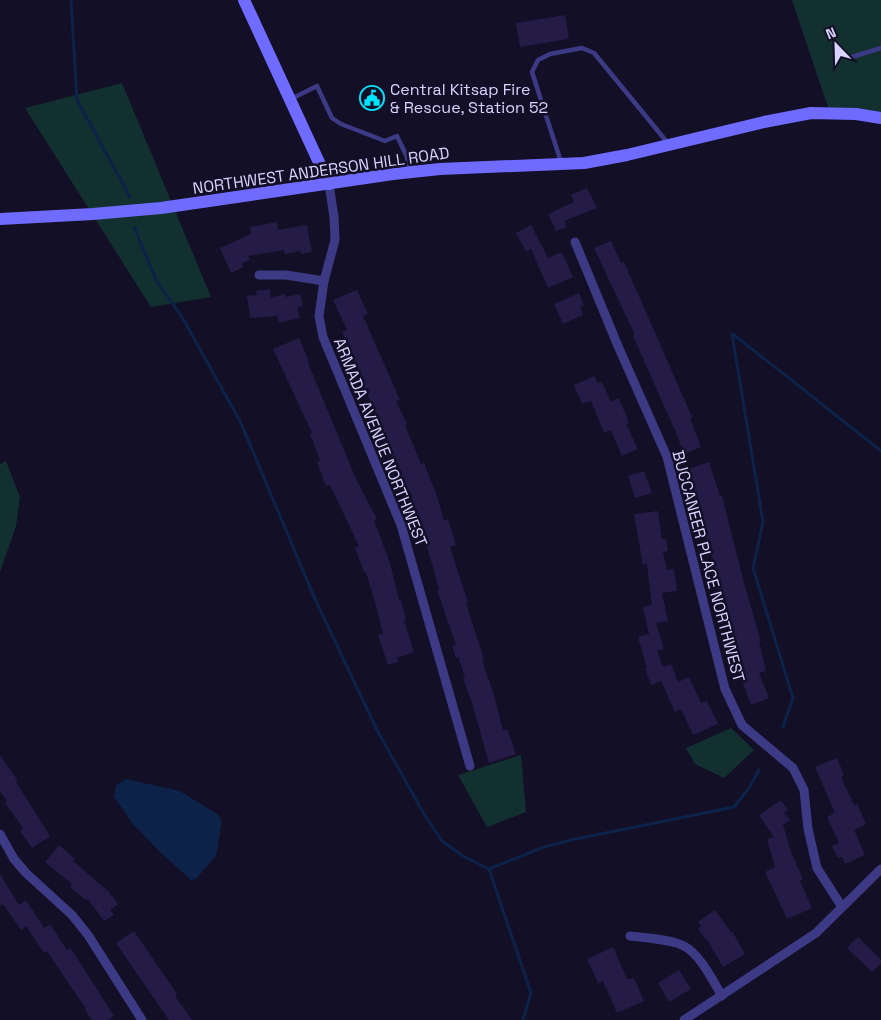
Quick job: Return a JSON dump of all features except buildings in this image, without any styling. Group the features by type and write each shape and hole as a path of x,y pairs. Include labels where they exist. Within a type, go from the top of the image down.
{"main road":[{"path":"244,0 329,184"},
{"name":"NORTHWEST ANDERSON HILL ROAD","path":"0,219 161,208 409,172 455,168 562,164 602,160 799,115 847,113 881,118"}],"street":[{"name":"ARMADA AVENUE NORTHWEST","path":"329,184 335,240 324,281 319,316 323,337 401,525 444,683 470,766"},
{"name":"BUCCANEER PLACE NORTHWEST","path":"576,242 618,346 666,456 725,689 742,725 793,768 804,790 808,830 817,868 842,907"},
{"path":"259,276 286,275 324,281"},
{"path":"0,834 14,859 26,873 72,915 88,936 142,1020"},
{"path":"684,1020 816,933 881,869"},
{"path":"630,936 678,943 686,946 696,956 722,996"}],"lane":[{"path":"562,164 532,72 538,60 562,51 582,48 594,53 669,146"},
{"path":"852,58 881,48"},
{"path":"290,99 317,86 332,118 341,124 385,141 397,136 407,157 409,172"}],"green space":[{"path":"792,0 881,0 881,118 830,113"},
{"path":"122,83 211,297 151,307 25,108"},
{"path":"6,461 20,497 16,526 0,572 0,464"},
{"path":"731,728 754,750 724,778 695,764 686,748"},
{"path":"521,755 526,812 487,827 458,775"}],"water":[{"path":"126,779 180,791 217,814 222,821 216,856 196,879 191,880 161,853 133,824 114,797 116,785"}],"waterway":[{"path":"71,0 77,100 130,197"},
{"path":"134,227 156,280 182,317 240,421 315,599 377,730 424,814 442,841 463,856 489,869 531,993 523,1020"},
{"path":"732,334 763,522 753,568 793,698 783,727"},
{"path":"733,334 881,451"},
{"path":"489,869 544,847 571,840 734,807 749,788 759,770"}],"place":[{"name":"Central Kitsap Fire & Rescue, Station 52","path":"372,98"}]}
